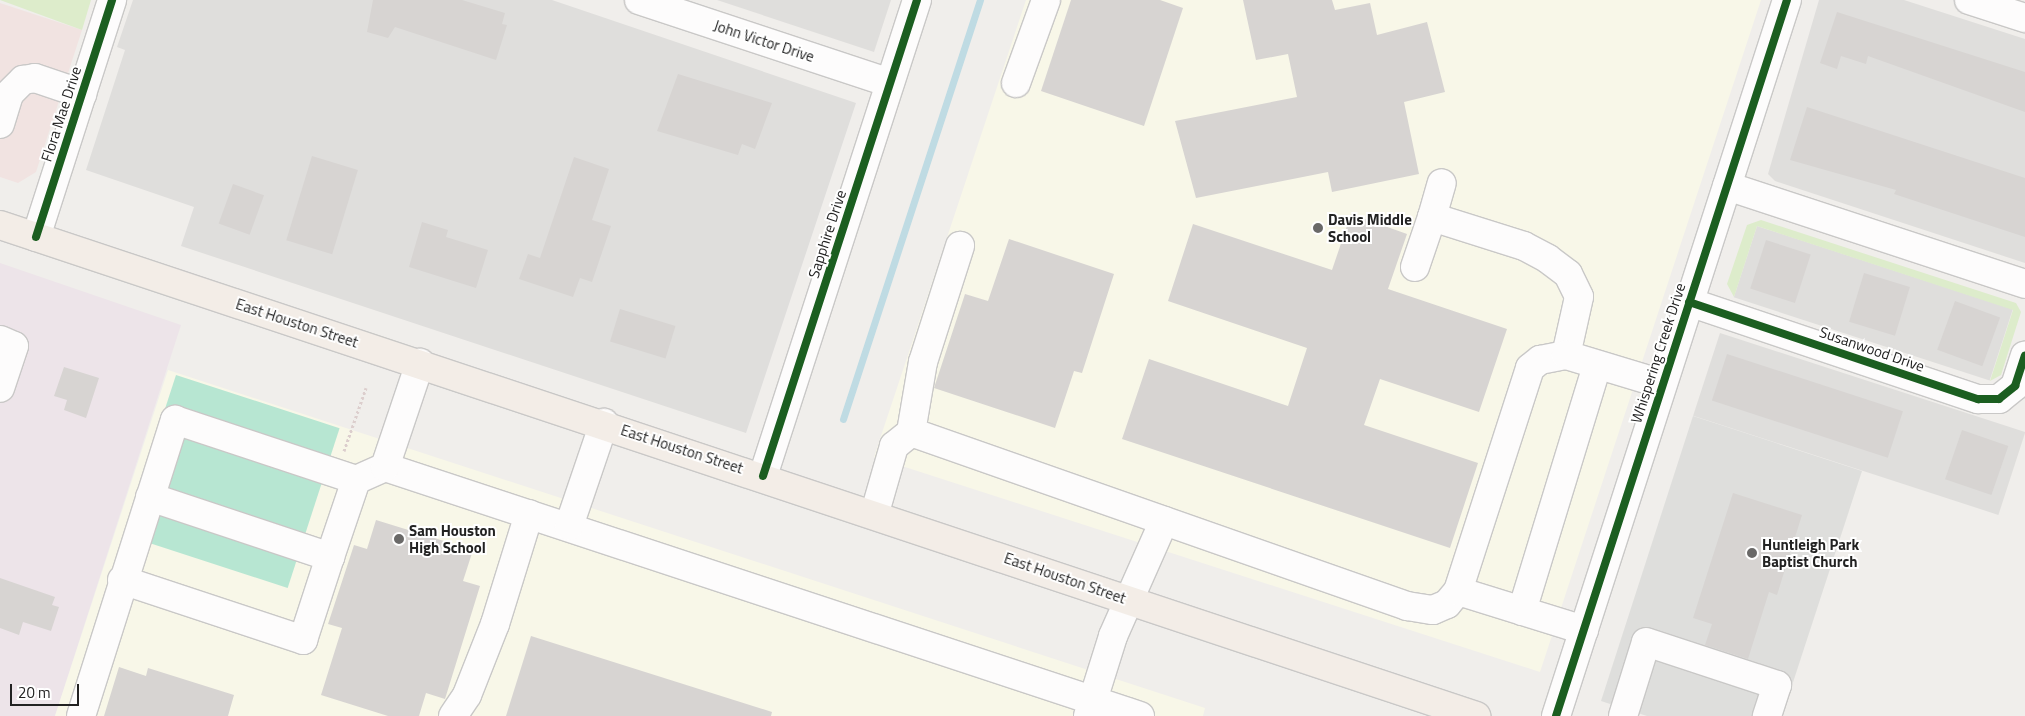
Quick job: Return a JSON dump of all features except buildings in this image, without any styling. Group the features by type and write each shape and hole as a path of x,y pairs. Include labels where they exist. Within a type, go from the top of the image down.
{"main road":[{"name":"East Houston Street","path":"0,225 874,512 1128,600 1476,716"}],"street":[{"name":"Flora Mae Drive","path":"36,237 112,0"},
{"name":"John Victor Drive","path":"639,0 890,83"},
{"name":"Sapphire Drive","path":"763,476 917,0"},
{"path":"1016,82 1046,0"},
{"name":"Whispering Creek Drive","path":"1556,716 1787,0"},
{"path":"1969,0 2025,18"},
{"path":"0,124 5,92 23,80 35,78 82,94"},
{"path":"1415,267 1442,183"},
{"path":"1726,186 2025,284"},
{"path":"1432,218 1524,246 1568,274 1579,297 1566,355"},
{"path":"874,512 894,446 911,432 924,362 960,246"},
{"name":"Susanwood Drive","path":"1688,302 1978,399 1999,399 2014,386 2025,356"},
{"path":"0,340 14,346 0,388"},
{"path":"911,432 1407,606 1433,610 1458,591 1530,368 1540,360 1566,355 1662,384"},
{"path":"385,467 420,363"},
{"path":"1522,611 1597,365"},
{"path":"81,716 122,580 175,420 348,470 385,467 569,526 1090,708 1140,716"},
{"path":"569,526 604,423"},
{"path":"122,580 303,640 330,557 348,470"},
{"path":"150,497 330,557"},
{"path":"452,716 467,695 495,624 529,514"},
{"path":"1090,708 1128,600 1164,521"},
{"path":"1458,591 1584,630"},
{"path":"1623,716 1646,642 1777,685 1767,716"}],"path":[{"path":"348,470 366,388"}],"shaded area":[{"path":"133,0 552,0 856,103 746,433 181,246 194,207 86,170 125,50 117,47"},
{"path":"717,0 891,0 874,52"},
{"name":"Davis Middle School","path":"1026,0 1761,0 1540,672 874,457"},
{"path":"1819,0 1904,0 2025,39 2025,263 1775,181 1768,174"},
{"path":"0,3 82,30 36,172 18,183 0,177"},
{"path":"1757,226 2013,309 1990,380 1734,297"},
{"path":"0,263 181,325 55,716 0,716"},
{"path":"1720,333 2025,432 1998,515 1693,416"},
{"name":"Sam Houston High School","path":"168,370 1205,708 1203,716 55,716"},
{"path":"1693,416 1862,471 1782,716 1647,716 1601,701"}],"green space":[{"path":"0,0 91,0 82,30"},
{"path":"1761,220 2016,303 2021,312 2001,375 1990,381 2013,310 1757,226 1734,297 1727,284 1747,225"},
{"path":"176,375 340,428 288,588 124,535"}],"waterway":[{"path":"843,419 980,0"}],"cycle path":[{"path":"36,237 112,0"},
{"path":"763,476 917,0"},
{"path":"1556,716 1787,0"},
{"path":"1689,302 1978,399 1999,399 2015,386 2025,356"}],"place":[{"name":"Davis Middle School","path":"1318,228"},
{"name":"Sam Houston High School","path":"399,539"},
{"name":"Huntleigh Park Baptist Church","path":"1752,553"}]}
